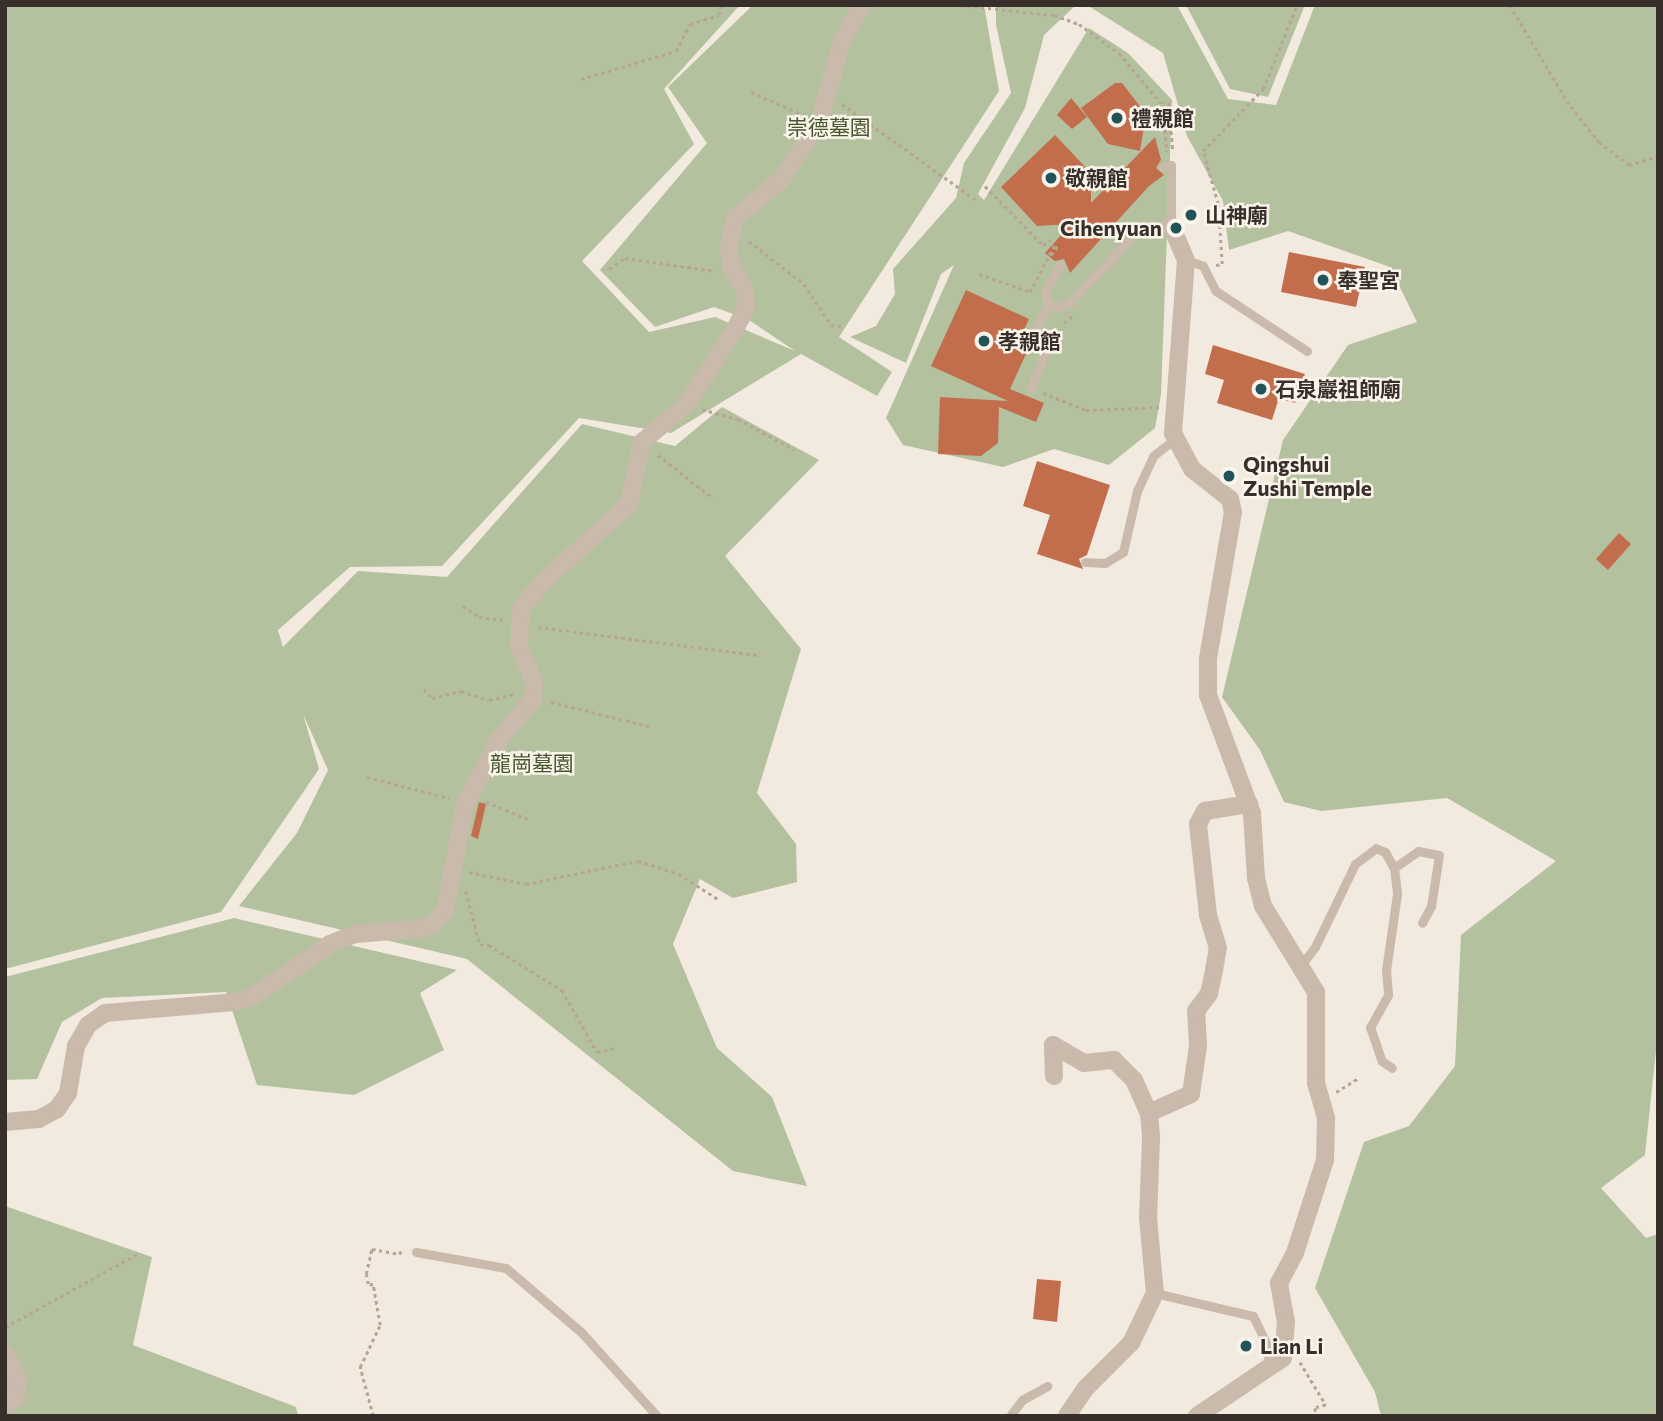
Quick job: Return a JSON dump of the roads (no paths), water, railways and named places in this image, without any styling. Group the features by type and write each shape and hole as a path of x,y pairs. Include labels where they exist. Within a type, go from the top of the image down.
{"street":[{"path":"5,1122 39,1119 57,1109 68,1093 76,1046 88,1025 105,1013 235,1002 253,996 342,939 432,925 445,911 452,894 467,800 500,738 542,701 519,647 521,609 543,582 629,505 642,442 687,404 746,308 745,290 731,266 730,234 745,208 780,181 820,121 841,43 862,5"},
{"path":"1171,225 1194,263 1173,407 1175,439 1192,469 1230,499 1232,528 1208,659 1208,695 1249,804 1263,906 1302,964 1319,1008 1316,1083 1326,1119 1325,1160 1295,1253 1279,1283 1286,1322 1277,1363 1197,1416"},
{"path":"1149,1113 1191,1094 1198,1046 1196,1011 1209,994 1218,948 1208,915 1198,824 1205,811 1249,804"},
{"path":"1054,1076 1053,1045 1084,1063 1114,1060 1134,1080 1149,1113 1148,1218 1155,1293 1131,1343 1067,1416"},
{"path":"5,1353 19,1381 15,1399 5,1405"}],"lane":[{"path":"1048,305 1059,307 1070,303 1139,229 1171,225 1171,165 1163,167"},
{"path":"1194,263 1216,291 1307,351"},
{"path":"1031,388 1051,341 1034,333 1048,305 1045,292 1060,265"},
{"path":"1085,562 1105,563 1123,552 1137,491 1153,456 1175,439"},
{"path":"1302,964 1315,947 1355,864 1376,848 1385,852 1394,868 1397,894 1386,970 1388,995 1370,1027 1382,1061 1392,1068"},
{"path":"1394,868 1418,850 1439,855 1432,906 1422,923"},
{"path":"416,1252 506,1268 581,1332 657,1416"},
{"path":"1155,1293 1253,1316 1277,1363"},
{"path":"1010,1416 1022,1399 1047,1386"}],"place":[{"name":"禮親館","path":"1117,118"},
{"name":"敬親館","path":"1051,178"},
{"name":"山神廟","path":"1191,215"},
{"name":"Cihenyuan","path":"1176,228"},
{"name":"奉聖宮","path":"1323,280"},
{"name":"孝親館","path":"984,341"},
{"name":"石泉巖祖師廟","path":"1261,389"},
{"name":"Qingshui Zushi Temple","path":"1229,476"},
{"name":"Lian Li","path":"1246,1346"}],"park label":[{"name":"崇德墓園","path":"829,127"},
{"name":"龍崗墓園","path":"532,763"}]}
